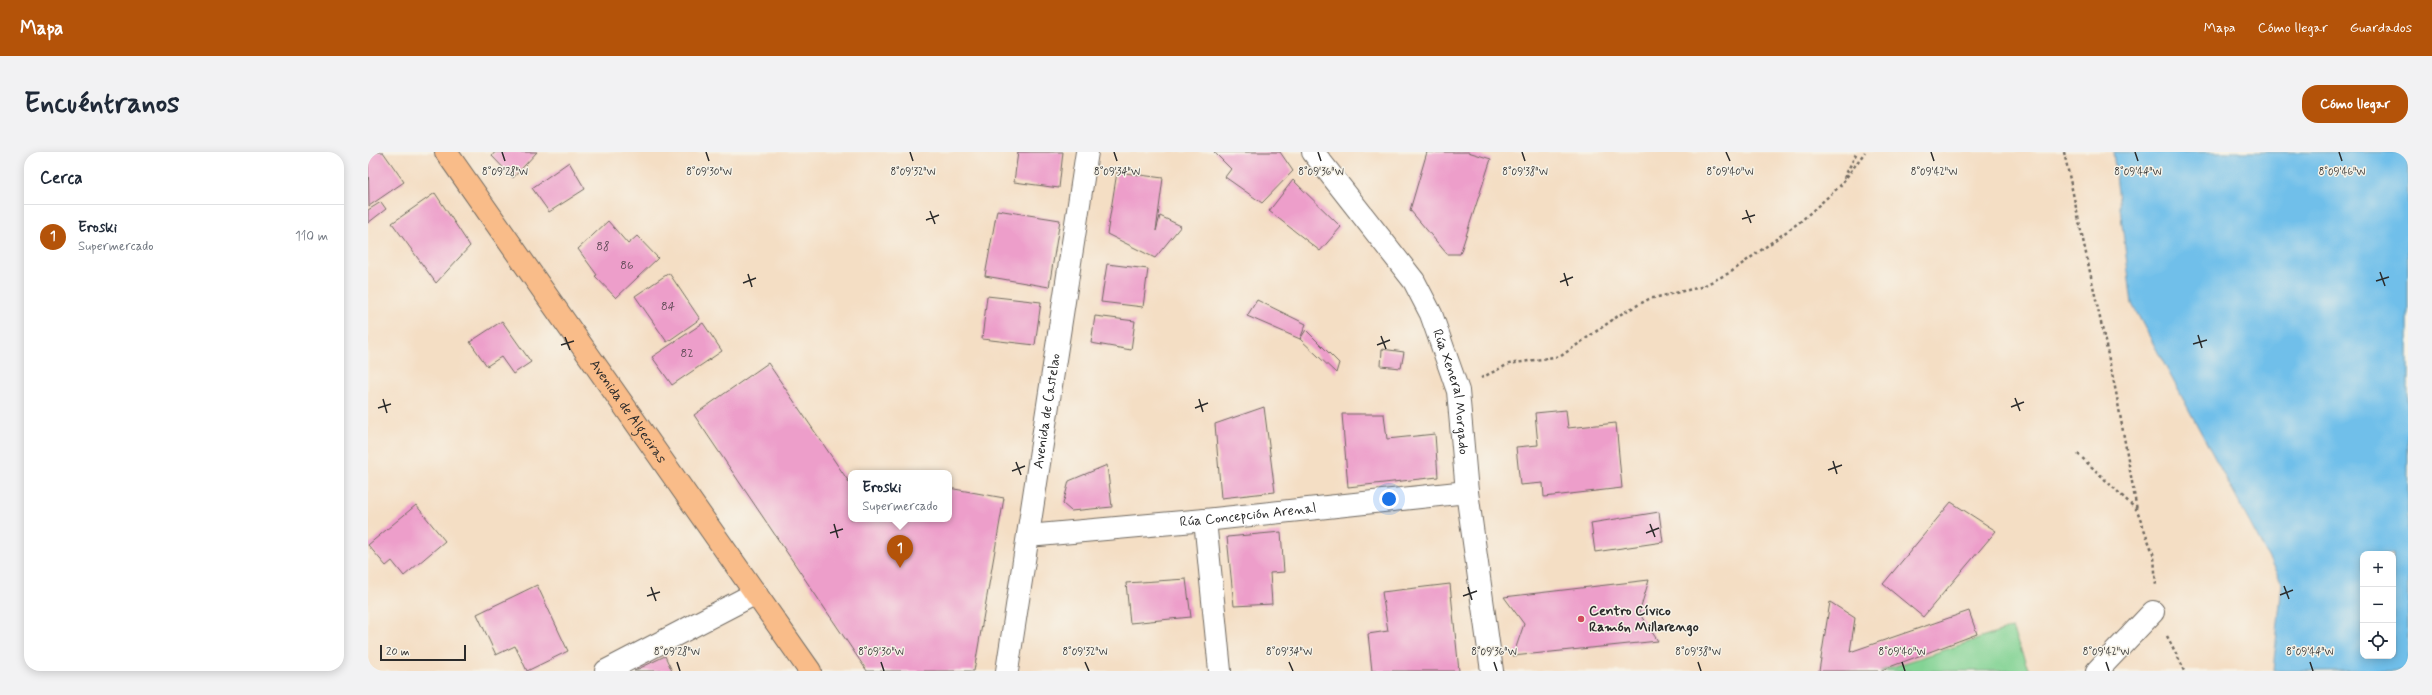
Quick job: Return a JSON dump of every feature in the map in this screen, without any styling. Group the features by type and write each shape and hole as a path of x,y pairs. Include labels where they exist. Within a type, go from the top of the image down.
{"main road":[{"name":"Avenida de Algeciras","path":"446,152 810,671"}],"street":[{"name":"Avenida de Castelao","path":"1007,671 1087,152"},
{"name":"Rúa Xeneral Morgado","path":"1313,152 1414,280 1431,314 1458,390 1467,492 1492,671"},
{"name":"Rúa Concepción Arenal","path":"1028,536 1204,520 1467,492"},
{"path":"1204,520 1220,671"},
{"path":"606,671 756,593"},
{"path":"2097,671 2153,612"}],"path":[{"path":"1840,186 1857,152"},
{"path":"1458,390 1509,364 1561,356 1621,314 1649,299 1701,287 1731,272 1801,220 1840,186 1865,152"},
{"path":"2064,152 2116,392 2137,510 2154,556 2156,588 2153,612 2185,671"},
{"path":"2078,454 2137,510"}],"green space":[{"path":"2012,628 2029,671 1880,671"}],"water":[{"path":"2113,152 2408,152 2408,671 2273,671 2282,583 2132,304"}],"building":[{"path":"368,152 383,152 404,182 369,206"},
{"path":"495,152 537,152 513,178 492,156"},
{"path":"1018,152 1063,152 1059,188 1014,182"},
{"path":"1214,152 1280,152 1293,171 1262,203 1225,177 1231,169"},
{"path":"1427,152 1468,152 1491,159 1460,254 1447,254 1410,210"},
{"path":"569,162 585,189 549,212 532,188"},
{"path":"1117,172 1163,178 1156,231 1160,216 1181,226 1155,258 1107,234"},
{"path":"1293,180 1341,227 1320,251 1269,211"},
{"path":"435,193 470,246 436,283 392,223"},
{"path":"381,202 386,209 368,223 368,210"},
{"path":"997,210 1060,220 1049,287 985,276"},
{"path":"608,221 628,244 637,236 658,258 616,298 595,276 597,275 578,249"},
{"path":"1107,264 1148,269 1143,307 1101,302"},
{"path":"669,273 700,319 667,342 635,296"},
{"path":"987,296 1041,302 1035,345 982,339"},
{"path":"1257,300 1306,324 1300,339 1247,316"},
{"path":"1095,316 1135,321 1131,350 1091,343"},
{"path":"502,321 531,362 513,374 501,357 487,366 470,342"},
{"path":"703,323 722,351 672,385 652,357"},
{"path":"1306,330 1339,363 1336,373 1300,339"},
{"path":"1382,349 1404,352 1401,368 1381,366"},
{"path":"768,363 848,481 848,522 952,522 952,489 1004,498 974,671 867,671 694,415"},
{"path":"1264,407 1275,492 1221,498 1215,424"},
{"path":"1566,410 1568,428 1616,423 1622,488 1544,497 1543,483 1520,485 1516,447 1538,445 1535,413"},
{"path":"1342,414 1384,414 1387,439 1435,434 1438,477 1348,487"},
{"path":"1107,465 1112,507 1071,511 1063,504 1069,481"},
{"path":"1951,502 1996,531 1923,617 1883,584"},
{"path":"416,505 445,541 404,576 392,561 386,566 368,545"},
{"path":"1659,512 1663,542 1595,552 1591,523"},
{"path":"1281,532 1284,572 1270,573 1272,604 1234,606 1227,537"},
{"path":"1186,579 1191,617 1130,623 1126,583"},
{"name":"Centro Cívico Ramón Millarengo","path":"1649,580 1639,613 1658,641 1513,656 1524,624 1504,597"},
{"path":"1450,584 1459,671 1372,671 1368,634 1388,631 1382,592"},
{"path":"537,585 568,651 527,671 515,646 496,655 477,614"},
{"path":"1830,602 1855,618 1850,652 1969,611 1977,634 1879,671 1819,671"},
{"path":"665,656 672,671 634,671"}],"place":[{"name":"Eroski","path":"900,568"},
{"name":"Centro Cívico Ramón Millarengo","path":"1581,619"}]}
